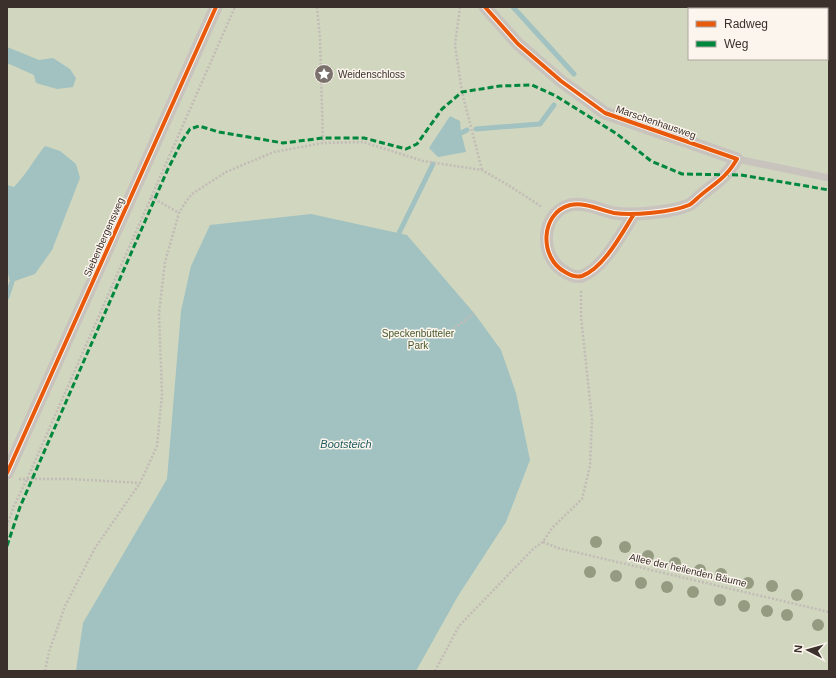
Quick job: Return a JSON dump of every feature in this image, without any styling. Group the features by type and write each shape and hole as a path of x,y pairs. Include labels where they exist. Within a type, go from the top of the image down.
{"street":[{"name":"Siebenbergensweg","path":"10,476 134,189 216,7"},
{"name":"Marschenhausweg","path":"485,7 518,44 561,81 605,113 737,159"},
{"path":"634,214 615,245 600,263 581,277 572,276 562,271 551,258 546,245 547,233 554,215 569,206 582,204 615,213 634,214 661,212 690,204 726,174 737,159"}],"lane":[{"name":"Marschenhausweg","path":"737,159 829,178"}],"path":[{"path":"7,526 14,506 235,7"},
{"path":"317,7 320,38 323,143"},
{"path":"460,7 455,45 462,92 482,170"},
{"path":"45,671 49,652 65,606 95,548 140,483 157,446 162,395 159,313 165,262 179,213 192,194 226,172 274,152 323,143 363,142 423,161 482,170 554,215"},
{"path":"134,189 179,213"},
{"path":"435,671 459,626 534,548 543,542 552,528 582,499 590,466 592,419 581,317 581,277"},
{"path":"445,336 474,313"},
{"path":"10,476 27,479 72,479 140,483"}],"green space":[{"name":"Speckenbütteler Park","path":"7,7 829,7 829,671 7,671"}],"water":[{"path":"7,47 39,60 53,58 70,69 76,78 73,87 57,89 36,83 34,75 7,63"},
{"path":"450,116 460,121 466,152 438,157 429,148"},
{"path":"45,146 60,151 76,164 80,178 52,250 35,274 12,282 9,279 7,267 7,185 14,187"},
{"name":"Bootsteich","path":"311,214 407,235 474,313 501,350 516,393 530,460 506,522 458,596 416,671 76,671 83,623 167,479 181,311 191,266 210,225"}],"waterway":[{"path":"513,7 574,74"},
{"path":"476,129 540,124 554,105"},
{"path":"455,136 467,130"},
{"path":"399,233 433,164"},
{"path":"7,297 13,276"}],"marked path":[{"path":"7,546 20,507 167,171 182,141 190,129 199,126 219,132 283,143 323,138 364,138 406,149 417,144 442,109 462,92 500,86 532,85 556,96 617,134 651,161 682,174 741,175 829,190"}],"cycle path":[{"path":"7,473 216,7"},
{"path":"485,7 518,44 561,81 605,113 737,159 729,171 720,180 690,204 673,210 641,214 631,214 622,214 576,204 560,210 553,217 548,226 546,236 547,247 551,257 557,265 571,275 580,277 590,272 598,266 612,249 618,240 634,214"}],"place":[{"name":"Weidenschloss","path":"324,74"}]}
